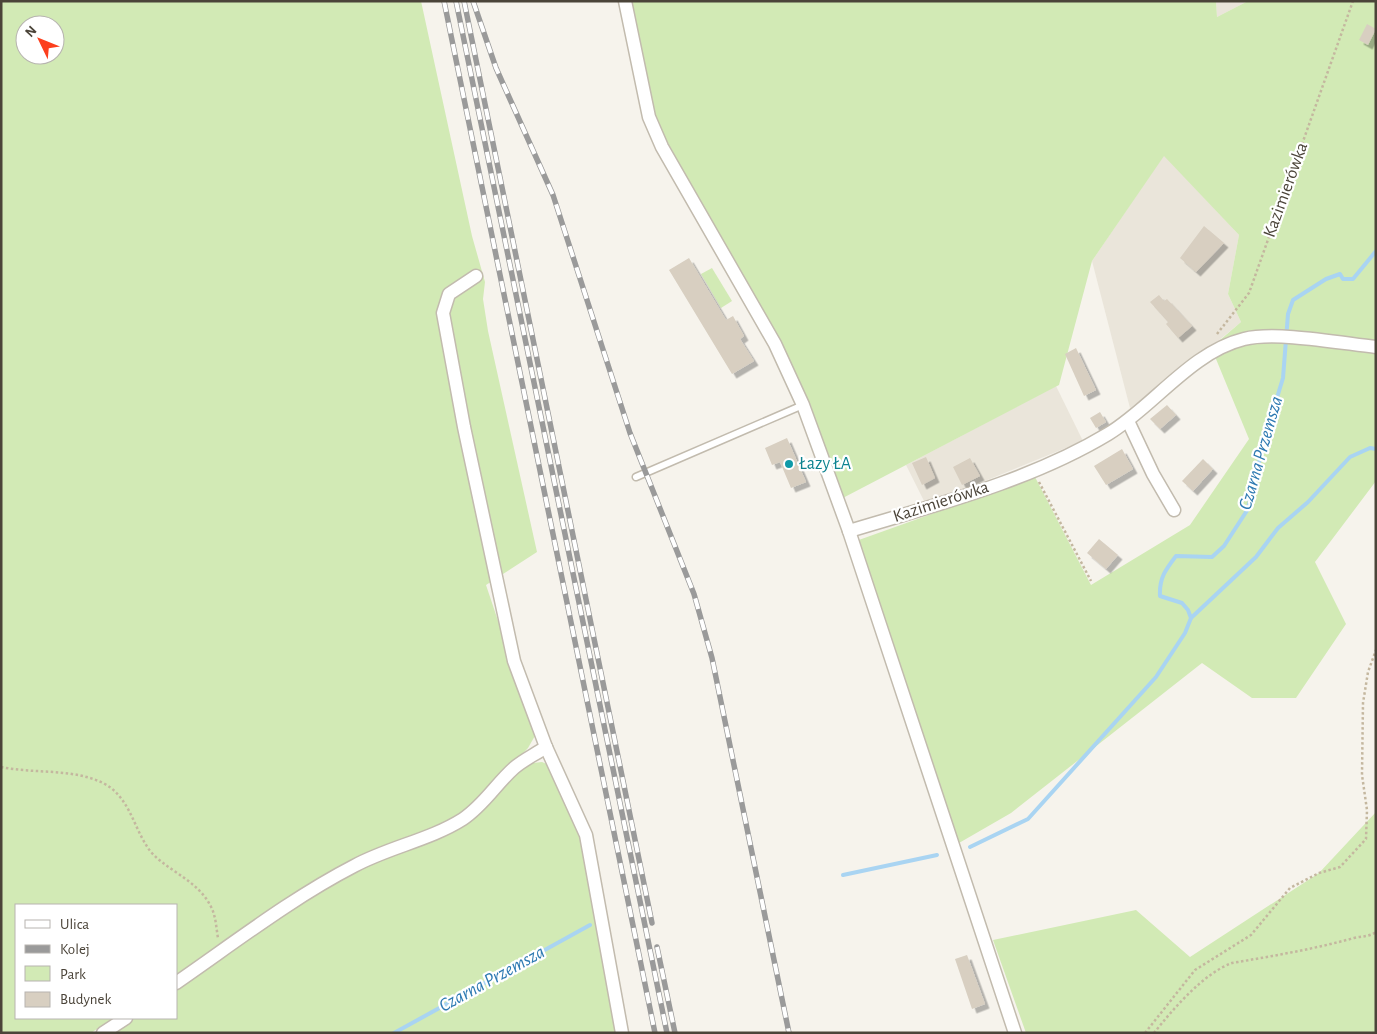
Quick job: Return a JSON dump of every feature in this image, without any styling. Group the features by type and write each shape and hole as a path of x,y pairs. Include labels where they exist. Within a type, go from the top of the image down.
{"street":[{"path":"625,1 650,117 662,148 775,344 803,405 849,531 1015,1033"},
{"path":"476,276 450,294 443,313 514,661 546,747 586,835 622,1033"},
{"name":"Kazimierówka","path":"849,531 967,496 1032,470 1107,434 1128,420 1194,365 1225,345 1245,338 1276,337 1376,347"},
{"path":"1128,420 1153,474 1174,510"},
{"path":"178,982 342,872 376,855 445,828 463,818 489,797 514,768 546,747"},
{"path":"104,1033 125,1019"}],"lane":[{"path":"636,477 803,405"}],"path":[{"name":"Kazimierówka","path":"1216,336 1249,293 1352,1"},
{"path":"1032,470 1091,581"},
{"path":"1145,1033 1196,970 1251,935 1290,888 1319,873 1340,868 1366,839 1367,810 1362,775 1363,703 1368,672 1376,650"},
{"path":"1,767 22,771 82,775 104,784 117,794 129,809 148,849 184,876 210,903 214,915 219,954"},
{"path":"1154,1033 1172,1009 1221,967 1232,963 1315,948 1362,936 1370,936 1376,932"}],"shaded area":[{"path":"1216,1 1248,1 1217,17"},
{"path":"1164,155 1239,235 1228,294 1241,322 1190,364 1130,408 1092,261"},
{"path":"1056,386 1083,441 926,505 906,465"}],"green space":[{"path":"1,1 421,1 472,236 485,282 483,299 488,331 537,552 486,585 536,734 528,748 481,798 465,810 440,825 380,847 178,974 178,904 15,904 15,1019 112,1019 91,1033 1,1033"},
{"path":"631,1 1216,1 1217,17 1248,1 1376,1 1376,481 1315,562 1346,624 1296,698 1252,698 1202,663 1011,813 959,843 856,541 1035,477 1091,585 1190,525 1249,439 1216,359 1220,340 1241,322 1228,294 1239,235 1164,156 1092,261 1059,385 839,500 811,406 655,119"},
{"path":"712,268 732,301 721,308 701,274"},
{"path":"542,762 549,765 593,834 625,1033 114,1033 134,1019 178,1019 178,988 319,891 495,795 522,768 533,763"},
{"path":"1376,812 1376,1033 1026,1033 993,940 1136,910 1190,957 1319,873"}],"building":[{"path":"1367,24 1376,29 1368,45 1359,40"},
{"path":"1204,226 1224,243 1196,272 1180,258"},
{"path":"689,258 726,320 733,316 744,336 740,339 754,361 732,374 669,270"},
{"path":"1159,295 1164,301 1167,299 1192,326 1178,338 1166,324 1168,322 1150,302"},
{"path":"1076,348 1096,390 1084,396 1065,354"},
{"path":"1167,405 1176,415 1160,429 1150,419"},
{"path":"1100,412 1106,422 1096,428 1090,418"},
{"name":"Łazy ŁA","path":"787,438 806,482 791,488 780,462 772,465 765,448"},
{"path":"1122,449 1133,469 1106,485 1094,466"},
{"path":"926,457 935,478 922,485 912,463"},
{"path":"970,458 980,476 962,485 953,467"},
{"path":"1203,459 1213,469 1193,491 1182,481"},
{"path":"1099,539 1118,555 1106,569 1087,553"},
{"path":"967,955 985,1004 972,1009 955,959"}],"waterway":[{"name":"Czarna Przemsza","path":"970,847 1028,819 1156,677 1185,633 1191,618 1188,610 1182,603 1160,596 1162,579 1166,570 1176,556 1212,557 1224,546 1248,509 1265,437 1283,378 1288,314 1293,300 1326,279 1340,274 1343,279 1353,279 1376,251"},
{"path":"1191,618 1256,557 1278,528 1308,502 1350,457 1370,448 1376,449"},
{"name":"Czarna Przemsza","path":"843,875 937,855"},
{"name":"Czarna Przemsza","path":"394,1033 590,925"}],"railway":[{"path":"444,1 655,1033"},
{"path":"456,1 667,1033"},
{"path":"464,1 652,923"},
{"path":"473,1 496,68 553,195 630,433 694,594 712,658 789,1033"},
{"path":"657,947 675,1033"}],"place":[{"name":"Łazy ŁA","path":"789,464"}]}
